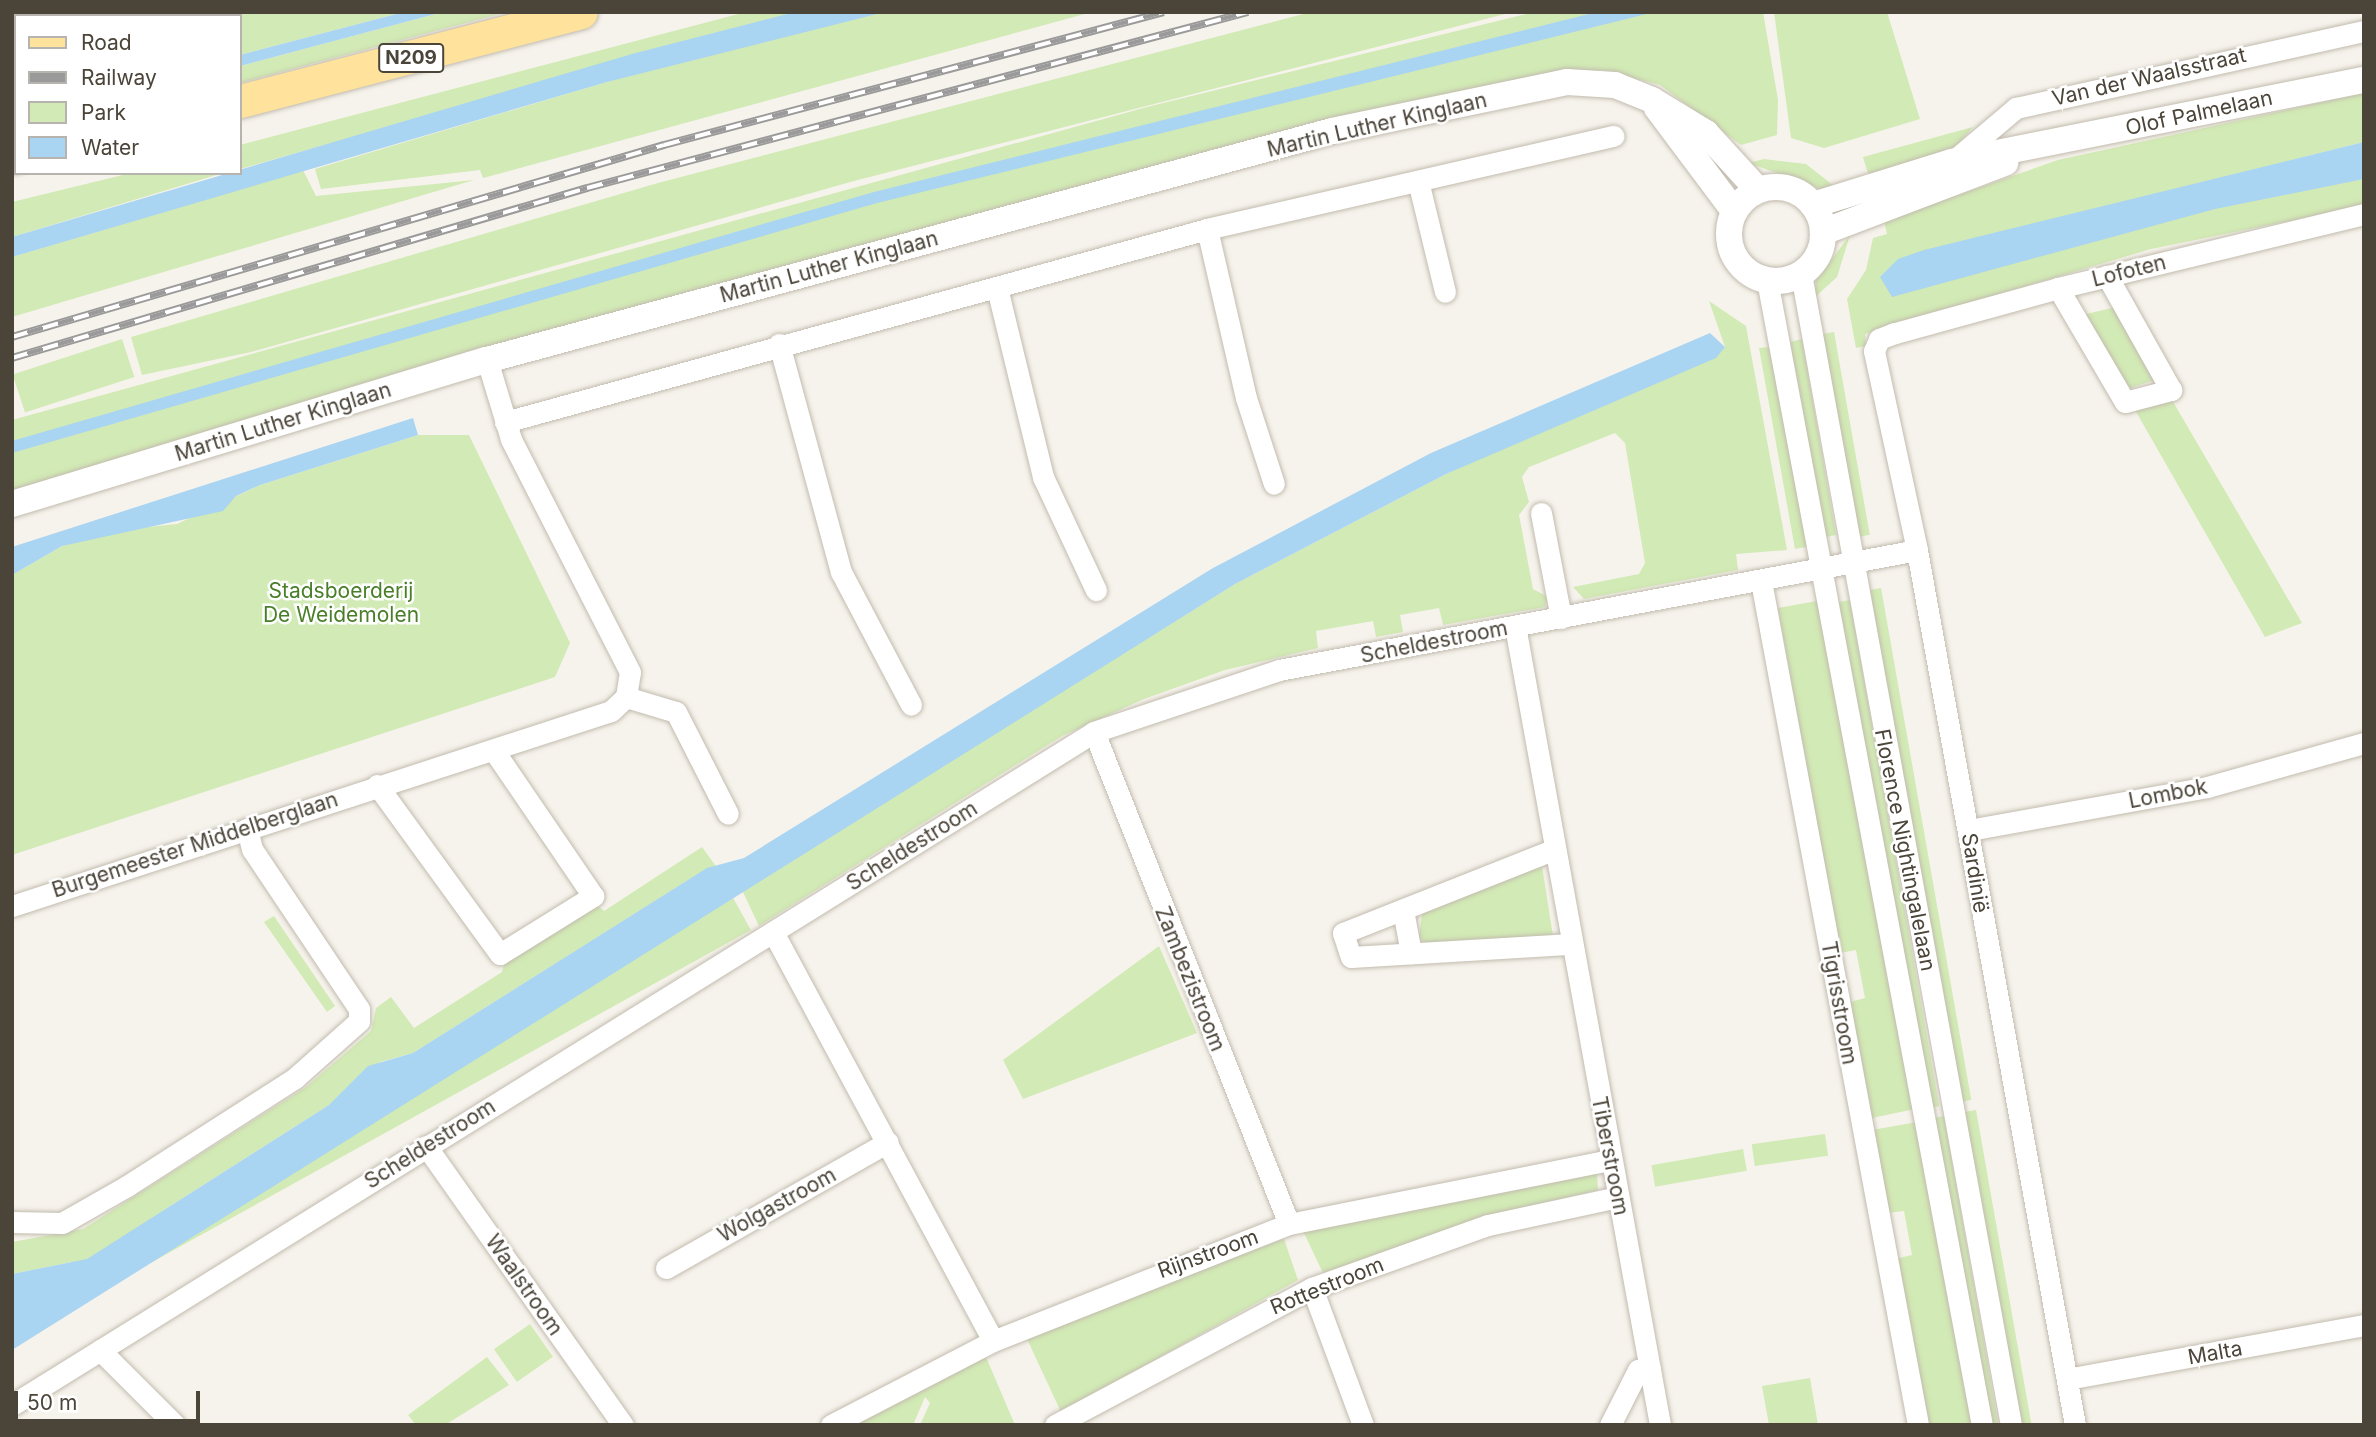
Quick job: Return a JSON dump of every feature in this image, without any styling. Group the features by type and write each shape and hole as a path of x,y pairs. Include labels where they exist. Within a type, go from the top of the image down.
{"main road":[{"name":"N209","path":"242,100 581,12"}],"street":[{"name":"Van der Waalsstraat","path":"1952,162 2016,108 2364,31"},
{"name":"Olof Palmelaan","path":"1814,205 1952,162 2036,149 2364,80"},
{"name":"Martin Luther Kinglaan","path":"12,505 486,360 1332,131 1567,82 1615,85 1652,100 1706,133 1758,190"},
{"path":"1652,100 1734,211"},
{"path":"505,422 779,344 997,288 1207,229 1613,136"},
{"name":"Olof Palmelaan","path":"1824,233 2036,149"},
{"path":"1418,181 1445,292"},
{"path":"1788,188 1814,205 1824,233 1820,252 1801,274 1767,281 1747,271 1733,254 1728,232 1734,211 1758,190 1788,188"},
{"name":"Lofoten","path":"1895,333 2057,288 2364,214"},
{"path":"1207,229 1246,398 1274,484"},
{"name":"Florence Nightingalelaan","path":"1801,274 2011,1425"},
{"path":"2057,288 2125,402 2171,390 2107,276"},
{"name":"Florence Nightingalelaan","path":"1767,281 1982,1425"},
{"path":"997,288 1043,477 1096,590"},
{"name":"Sardinië","path":"1895,333 1879,340 1874,351 1917,550 2075,1425"},
{"path":"779,344 841,572 911,705"},
{"path":"486,360 505,422 630,672 626,697 676,712 728,814"},
{"path":"1541,513 1562,618"},
{"name":"Scheldestroom","path":"12,1405 1094,732 1279,670 1917,550"},
{"name":"Tigrisstroom","path":"1761,581 1918,1425"},
{"name":"Tiberstroom","path":"1515,626 1660,1425"},
{"name":"Burgemeester Middelberglaan","path":"12,906 377,785 494,751 611,711 626,697"},
{"name":"Zambezistroom","path":"1094,732 1289,1224"},
{"name":"Lombok","path":"1969,830 2207,787 2361,750"},
{"path":"377,785 500,954 593,896 494,751"},
{"path":"12,1222 62,1223 116,1192 295,1078 359,1021 359,1009 251,849 247,829"},
{"path":"1555,849 1343,933 1351,957 1572,944"},
{"path":"1403,910 1411,953"},
{"path":"773,932 993,1340"},
{"name":"Wolgastroom","path":"666,1268 888,1142"},
{"name":"Waalstroom","path":"426,1146 623,1425"},
{"name":"Rijnstroom","path":"831,1425 993,1340 1289,1224 1610,1160"},
{"name":"Rottestroom","path":"1055,1425 1312,1288 1488,1225 1618,1197"},
{"path":"1312,1288 1363,1425"},
{"name":"Malta","path":"2067,1379 2364,1325"},
{"path":"100,1350 175,1425"},
{"path":"1610,1425 1638,1370 1650,1368"}],"green space":[{"path":"12,12 404,12 242,54 242,14 14,14 12,108"},
{"path":"443,12 507,12 242,82 242,65"},
{"path":"746,12 795,12 242,168 242,144"},
{"path":"885,12 1092,12 483,178 480,170 321,189 315,169 650,69"},
{"path":"1311,12 1513,12 854,181 251,352 142,375 131,337 658,183"},
{"path":"1534,12 1763,12 1778,100 1777,135 1741,145 1660,85 1602,70 1331,119 483,349 12,493 12,420 1147,107"},
{"path":"1774,12 1887,12 1920,119 1824,148 1791,138"},
{"path":"2364,93 2364,142 1898,259 2364,179 2364,206 2151,249 1865,334 1866,346 1856,348 1847,299 1866,270 1873,238 1887,234 1884,221 2058,160"},
{"path":"1973,127 1952,151 1870,180 1863,157"},
{"path":"1764,159 1806,164 1834,186 1821,189 1749,163"},
{"path":"303,170 316,196 474,180 12,317 12,257"},
{"path":"123,175 216,175 12,237 12,202"},
{"path":"1850,235 1837,277 1814,298 1816,280"},
{"path":"1709,301 1746,326 1787,550 1736,554 1738,570 1584,599 1573,587 1639,574 1645,563 1625,443 1615,433 1529,467 1522,477 1529,502 1519,515 1533,589 1548,597 1545,607 1443,625 1439,608 1400,615 1403,632 1376,637 1373,621 1316,631 1318,648 1225,670 1144,699 1062,736 759,926 742,890 1235,584 1446,474 1725,347"},
{"path":"2116,307 2155,380 2127,389 2082,315"},
{"path":"1834,332 1870,535 1854,538 1818,335"},
{"path":"122,339 134,377 25,413 13,375"},
{"path":"1802,339 1836,535 1826,537 1790,342"},
{"path":"1769,347 1811,546 1795,549 1759,348"},
{"path":"2172,400 2302,623 2265,637 2135,410"},
{"name":"Stadsboerderij De Weidemolen","path":"418,435 469,435 570,643 555,677 12,855 12,575 62,546 109,531 177,524 260,485"},
{"path":"1881,588 1971,1100 1955,1103 1864,591"},
{"path":"1822,600 1915,1109 1872,1118 1850,1002 1865,998 1856,950 1840,953 1778,608"},
{"path":"1850,600 1939,1106 1927,1108 1838,602"},
{"path":"702,847 718,869 706,869 413,1053 380,1062 329,1105 87,1259 12,1274 12,1242 83,1229 306,1087 371,1031 376,1008 391,997 414,1028 502,972 505,960 597,905 604,911"},
{"path":"1542,866 1553,936 1425,943 1419,937 1422,914"},
{"path":"732,896 751,930 12,1340 12,1295"},
{"path":"274,916 335,1006 327,1012 264,922"},
{"path":"1159,946 1197,1033 1023,1099 1003,1060"},
{"path":"1976,1110 2032,1425 2016,1425 1961,1113"},
{"path":"1944,1116 1998,1425 1987,1425 1933,1118"},
{"path":"1917,1122 1972,1425 1926,1425 1895,1259 1912,1255 1904,1211 1887,1213 1872,1130"},
{"path":"1825,1134 1828,1156 1755,1166 1752,1144"},
{"path":"1743,1149 1747,1171 1655,1187 1651,1165"},
{"path":"1597,1173 1598,1190 1479,1218 1323,1273 1303,1231 1481,1189"},
{"path":"1284,1239 1298,1280 1061,1412 1027,1339 1122,1296"},
{"path":"530,1324 553,1357 517,1382 494,1349"},
{"path":"487,1357 509,1385 445,1425 416,1425 408,1415"},
{"path":"986,1357 1015,1425 920,1425 930,1403 925,1397 913,1425 856,1425"},
{"path":"1810,1378 1818,1425 1769,1425 1762,1386"}],"water":[{"path":"404,12 443,12 242,65 242,54"},
{"path":"795,12 885,12 607,82 12,257 12,237 222,175 242,175 242,169 632,54"},
{"path":"1597,12 1655,12 877,203 12,453 12,441 874,192"},
{"path":"2364,142 2364,179 2215,209 1892,297 1880,277 1898,259 1924,250"},
{"path":"1710,333 1725,347 1716,358 1446,474 1235,584 12,1350 12,1274 87,1259 329,1105 368,1066 413,1053 707,868 744,858 1213,568 1431,453"},
{"path":"413,418 418,435 260,485 236,496 223,511 62,546 12,575 12,547"}],"railway":[{"path":"12,337 664,145 1164,12"},
{"path":"12,358 587,188 1248,12"}]}
